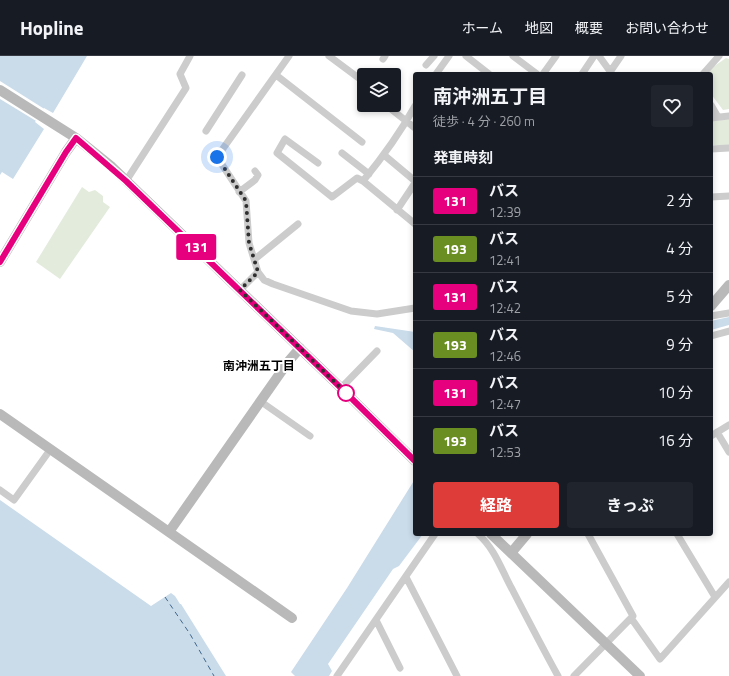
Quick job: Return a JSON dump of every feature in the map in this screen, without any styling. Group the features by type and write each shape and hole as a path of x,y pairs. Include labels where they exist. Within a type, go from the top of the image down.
{"street":[{"path":"126,181 186,88 180,74 190,56"},
{"path":"289,56 217,157 246,201 247,234 258,272 264,280 273,284 351,310 377,314 413,308"},
{"path":"329,56 357,77"},
{"path":"426,64 434,56"},
{"path":"437,72 449,56"},
{"path":"466,56 486,72"},
{"path":"513,56 534,72"},
{"path":"544,72 556,56"},
{"path":"583,72 594,56"},
{"path":"599,56 610,72"},
{"path":"612,72 622,56"},
{"path":"705,72 719,56"},
{"path":"206,131 242,75"},
{"path":"276,75 362,142"},
{"path":"0,90 76,138 126,181 413,459"},
{"path":"363,181 384,155 413,109"},
{"path":"395,112 413,126"},
{"path":"715,117 729,116"},
{"path":"0,262 66,152 76,138"},
{"path":"318,163 285,139 277,153 332,197 357,178 363,181 396,210 413,223"},
{"path":"713,149 729,149"},
{"path":"342,153 369,174"},
{"path":"384,155 413,180"},
{"path":"239,192 255,180 258,175 255,171"},
{"path":"396,210 413,185"},
{"path":"713,197 729,196"},
{"path":"255,259 298,224"},
{"path":"240,290 258,272"},
{"path":"713,304 729,285"},
{"path":"713,316 729,313"},
{"path":"713,335 729,331"},
{"path":"169,532 260,401 300,348"},
{"path":"341,388 377,351"},
{"path":"260,401 310,436"},
{"path":"0,414 292,618"},
{"path":"729,425 714,434 729,452"},
{"path":"0,490 14,500 50,450"},
{"path":"337,676 435,536"},
{"path":"480,536 488,543 495,554 558,676"},
{"path":"493,536 640,676"},
{"path":"511,553 525,536"},
{"path":"574,676 633,616 589,536"},
{"path":"679,536 715,597"},
{"path":"406,577 457,676"},
{"path":"631,618 660,659 729,582"},
{"path":"376,620 400,668"}],"shaded area":[{"path":"726,58 729,59 729,109 723,110 713,97 713,72 709,72"},
{"path":"729,119 729,145 713,145 713,121"},
{"path":"82,187 89,192 95,190 103,196 103,202 110,207 60,279 36,262"}],"water":[{"path":"0,56 87,56 53,113 44,108 35,122 44,129 13,179 2,172 0,175"},
{"path":"729,317 729,325 713,329 713,321"},
{"path":"375,326 413,332 413,350 393,333 374,329"},
{"path":"413,482 413,536 422,536 399,566 393,569 328,664 332,671 329,676 295,676 291,672 347,588"},
{"path":"0,500 151,606 171,593 175,596 226,676 0,676"}],"pier":[{"path":"0,81 54,115 44,110 37,122 0,99"}],"ferry route":[{"path":"165,597 190,634 214,676"}],"bus line":[{"name":"131","path":"0,262 66,152 76,138 112,167 413,459"}],"district":[{"name":"南沖洲五丁目","path":"259,365"}],"route":[{"path":"217,157 246,201 247,234 258,272 240,290 346,393"}]}
